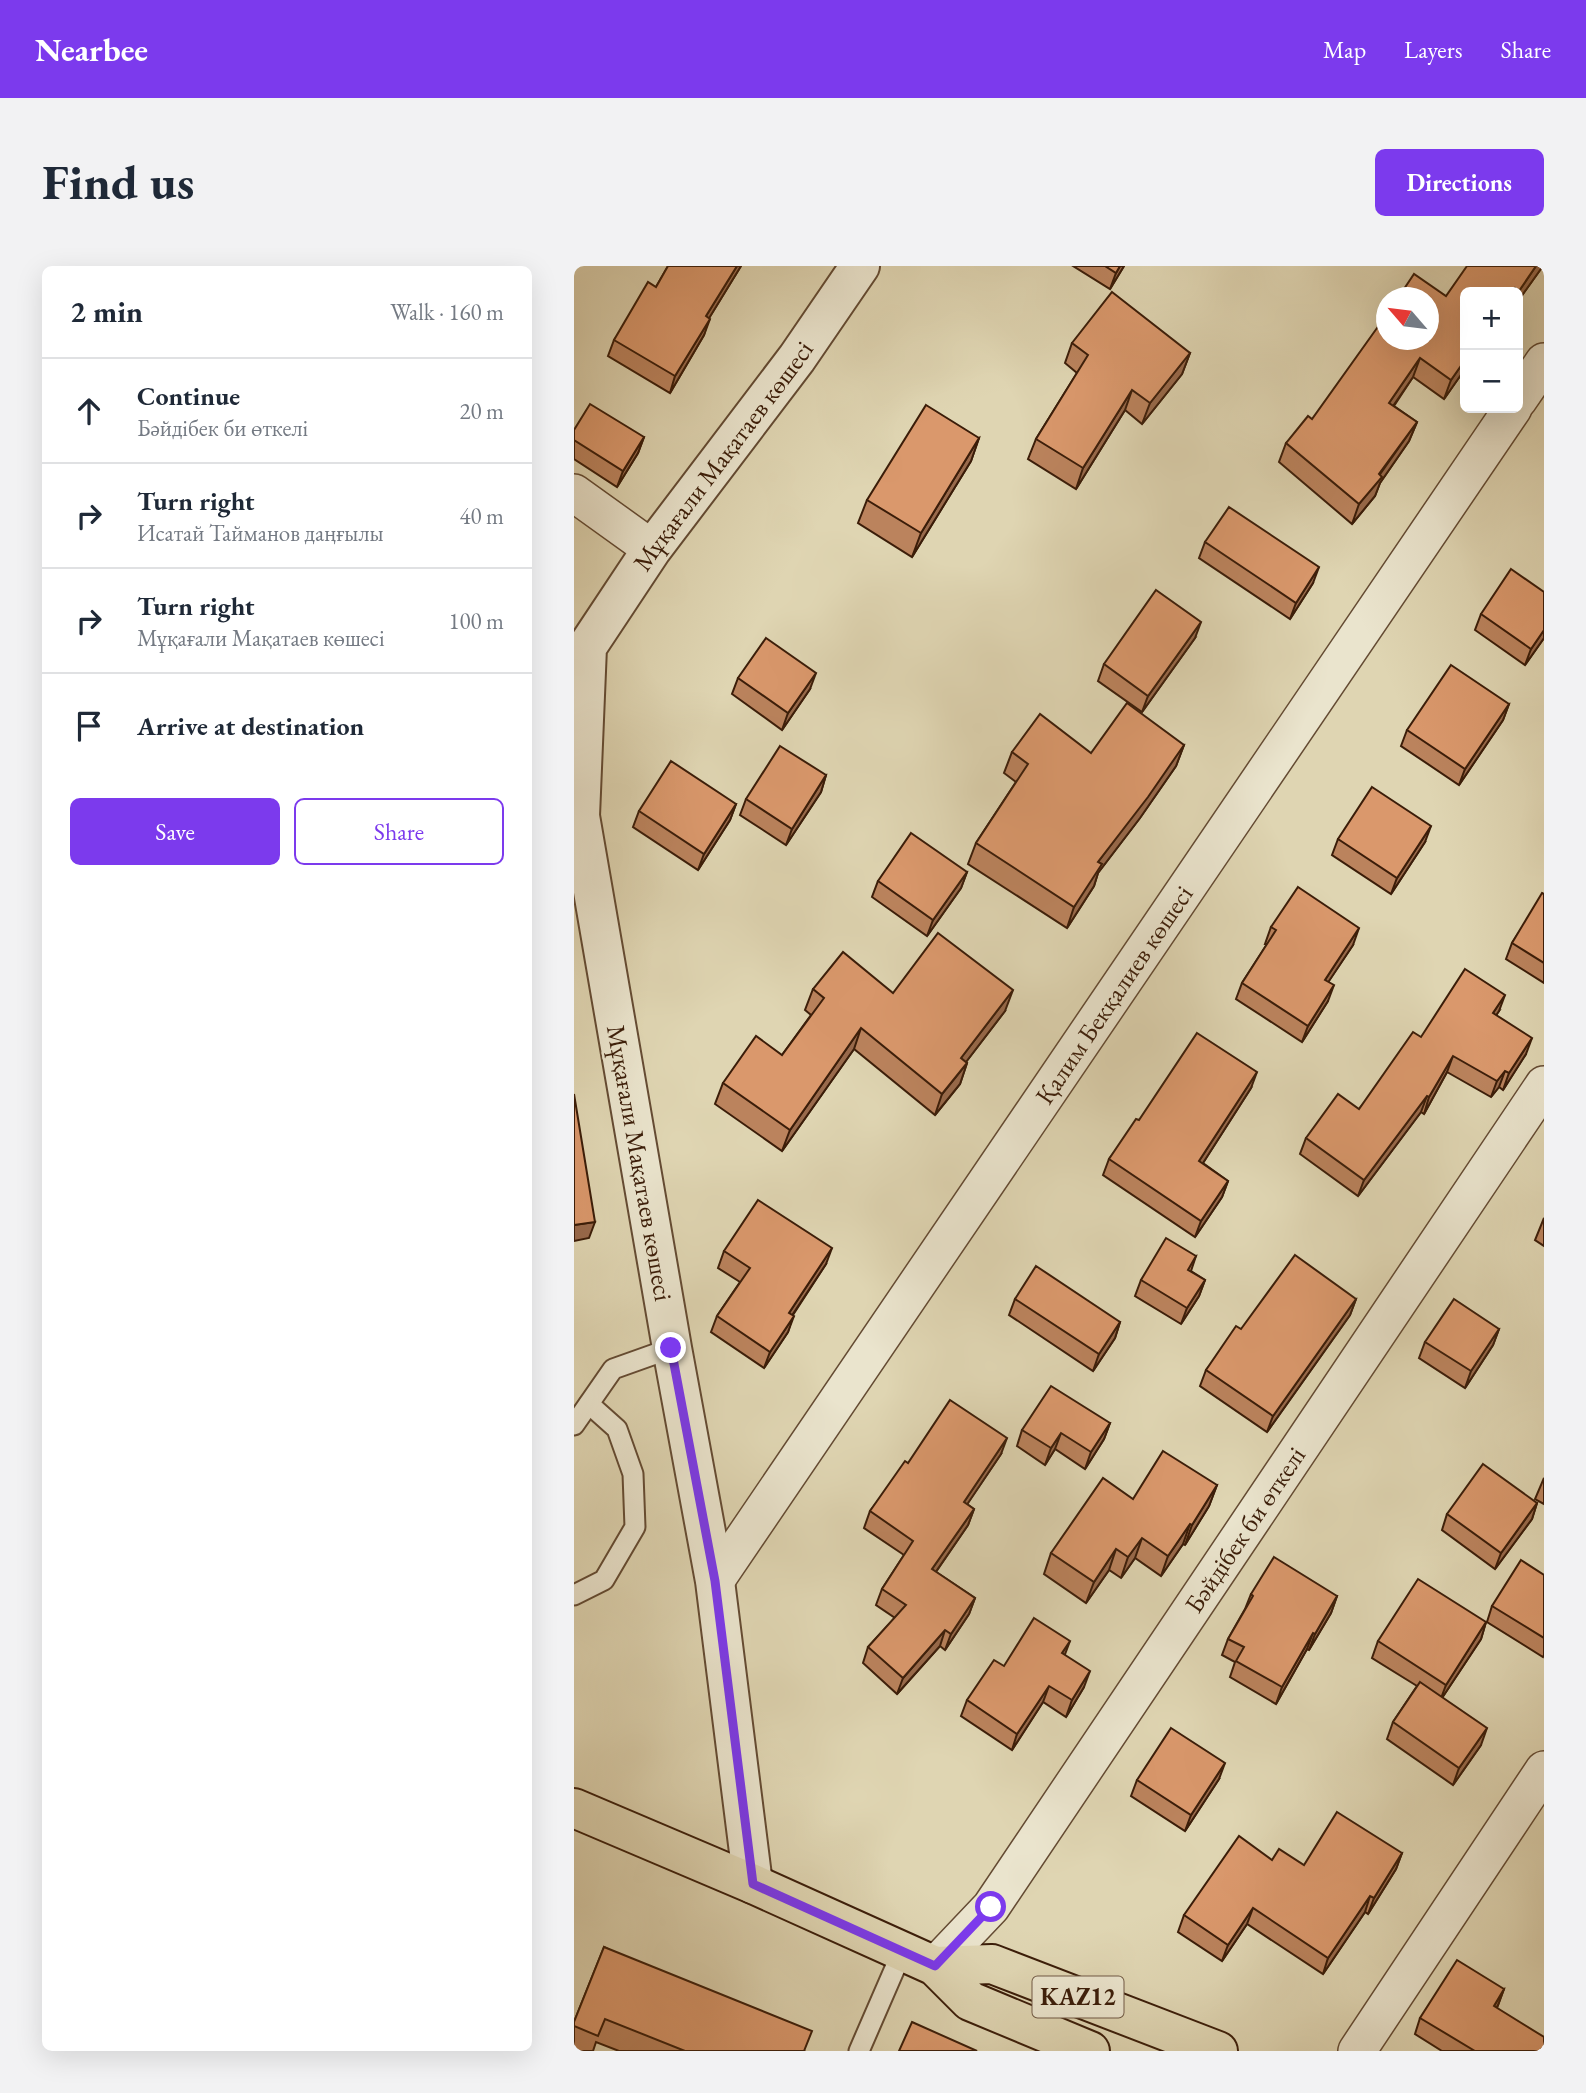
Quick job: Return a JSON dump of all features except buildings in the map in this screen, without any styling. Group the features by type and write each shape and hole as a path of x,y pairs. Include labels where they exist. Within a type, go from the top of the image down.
{"main road":[{"name":"KAZ12","path":"574,1808 753,1884 918,1959 971,2001 1090,2051"},
{"name":"KAZ12","path":"918,1959 992,1964 1218,2051"}],"street":[{"name":"Мұқағали Мақатаев көшесі","path":"753,1884 715,1581 671,1348 580,816 580,656 652,550 797,358 860,266"},
{"path":"1523,393 1544,362"},
{"name":"Қалим Бекқалиев көшесі","path":"715,1581 1510,413"},
{"path":"574,493 652,550"},
{"name":"Бәйдібек би өткелі","path":"918,1959 991,1907 1544,1085"},
{"path":"1357,2051 1544,1770"}],"lane":[{"path":"574,1426 613,1369 671,1348"},
{"path":"574,1595 604,1580 635,1527 633,1474 617,1429 589,1404"},
{"path":"859,2051 918,1959"}],"route":[{"path":"671,1348 715,1581 753,1884 935,1966 991,1907"}]}
